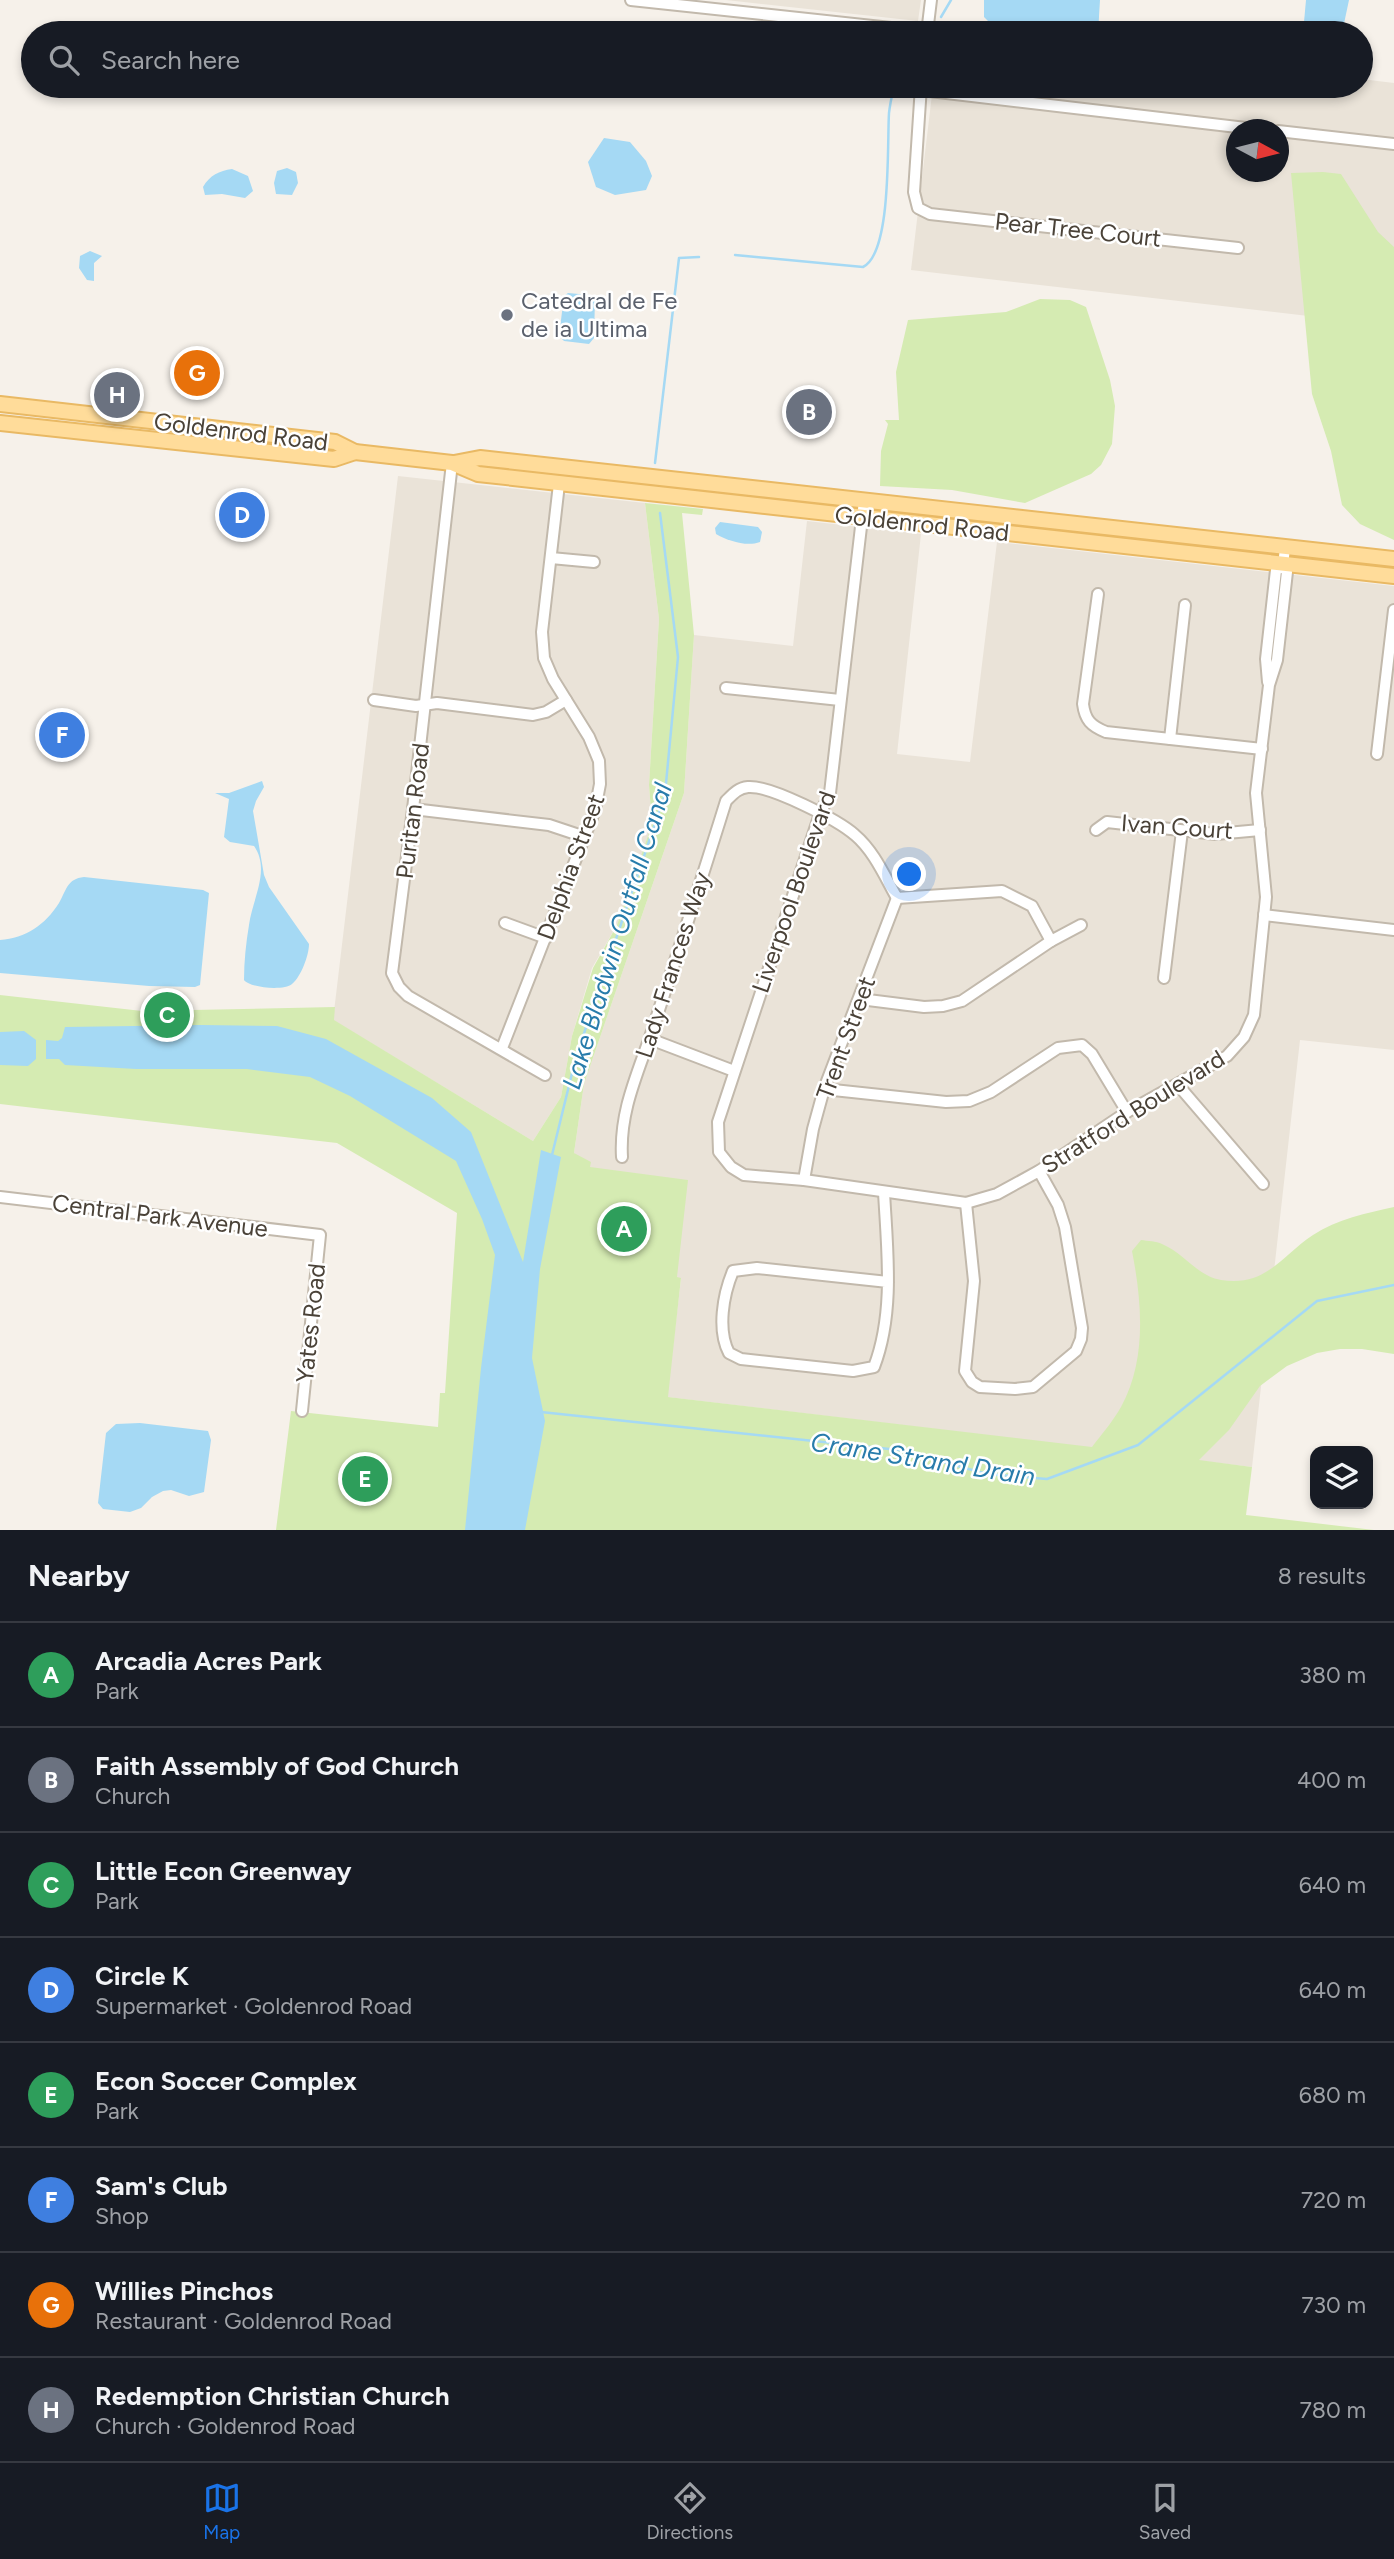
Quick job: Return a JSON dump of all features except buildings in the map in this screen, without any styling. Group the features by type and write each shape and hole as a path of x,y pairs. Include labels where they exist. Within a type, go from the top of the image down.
{"main road":[{"name":"Goldenrod Road","path":"0,404 335,442 355,452 452,463 478,474 559,484 1394,576"},
{"name":"Goldenrod Road","path":"0,423 334,459 355,452"},
{"name":"Goldenrod Road","path":"452,463 480,458 1394,559"},
{"path":"674,496 705,491 715,484"}],"street":[{"path":"631,0 691,3 838,21"},
{"path":"929,21 931,0"},
{"name":"Pear Tree Court","path":"920,98 914,192 918,208 930,214 1238,248"},
{"path":"1002,98 1226,125"},
{"path":"1289,132 1394,144"},
{"path":"191,444 193,426"},
{"name":"Puritan Road","path":"452,463 392,973 398,988 408,996 545,1075"},
{"name":"Delphia Street","path":"502,1048 584,837 600,784 599,761 589,737 544,658 542,632 559,484"},
{"name":"Liverpool Boulevard","path":"719,1152 718,1122 820,814 830,793 864,501"},
{"name":"Stratford Boulevard","path":"719,1152 731,1167 744,1175 804,1180 966,1203 997,1194 1040,1171 1127,1112 1227,1056 1244,1037 1254,1015 1264,915 1265,873 1256,793 1269,685 1277,660 1287,572 1283,565 1285,547"},
{"path":"551,558 594,562"},
{"path":"1098,594 1083,704 1084,716 1093,727 1106,732 1262,749"},
{"path":"1170,738 1185,605"},
{"path":"1377,754 1394,610"},
{"path":"726,688 840,700"},
{"path":"374,700 416,706 437,703 533,715 546,712 566,700"},
{"name":"Lady Frances Way","path":"622,1157 621,1143 629,1091 650,1039 726,801 737,790 750,787 770,790 820,814"},
{"path":"413,809 549,825 584,837"},
{"path":"820,814 855,835 868,849 897,898 1002,891 1032,906 1051,941"},
{"name":"Ivan Court","path":"1096,830 1107,822 1216,834 1260,830"},
{"path":"1164,978 1182,831"},
{"name":"Trent Street","path":"804,1180 813,1129 824,1089 897,898"},
{"path":"1264,915 1394,930"},
{"path":"505,923 546,938"},
{"path":"860,999 924,1007 962,1001 1051,941 1081,925"},
{"path":"650,1039 734,1071"},
{"path":"824,1089 946,1102 969,1101 991,1092 1058,1048 1082,1045 1092,1054 1127,1112"},
{"path":"1178,1085 1264,1184"},
{"path":"966,1203 974,1281 965,1371 972,1382 981,1387 1033,1387 1076,1351 1082,1328 1065,1227 1058,1205 1040,1171"},
{"path":"884,1192 888,1282 881,1349 874,1367 853,1371 741,1359 729,1353 724,1343 723,1310 727,1285 733,1271 757,1268 888,1282"},
{"name":"Central Park Avenue","path":"0,1197 320,1235"},
{"name":"Yates Road","path":"302,1412 320,1235"}],"shaded area":[{"path":"726,0 921,0 918,21"},
{"path":"1373,80 1394,83 1394,326 911,270 932,98 1373,98"},
{"path":"398,476 645,503 659,619 649,785 652,824 617,925 592,968 572,1036 561,1097 533,1141 333,1020"},
{"path":"807,521 921,534 897,754 970,762 997,542 1394,586 1394,1050 1300,1040 1252,1467 667,1397 681,1279 677,1278 589,1167 574,1153 584,1084 684,793 694,635 793,646"}],"green space":[{"path":"1291,173 1341,174 1378,232 1394,247 1394,540 1360,524 1342,505 1331,451 1312,394"},
{"path":"1040,299 1070,300 1086,307 1110,380 1115,406 1112,444 1101,465 1091,474 1025,503 952,490 880,486 881,451 888,424 885,420 899,420 896,372 908,320 1006,312"},
{"path":"645,503 703,509 702,515 682,513 694,635 684,793 584,1084 574,1153 591,1162 590,1167 688,1180 668,1397 1092,1447 1121,1407 1135,1370 1139,1350 1140,1310 1132,1251 1141,1240 1157,1242 1170,1248 1212,1278 1237,1281 1261,1275 1313,1235 1332,1225 1352,1217 1394,1207 1394,1354 1340,1349 1317,1353 1287,1366 1260,1386 1229,1430 1199,1460 1252,1467 1246,1515 1374,1530 276,1530 291,1411 438,1427 440,1393 445,1393 457,1213 337,1143 0,1104 0,995 142,1011 335,1007 334,1020 533,1141 561,1097 572,1036 593,968 617,925 652,824 649,785 659,619"}],"water":[{"path":"984,0 1100,0 1099,21 988,21 984,17"},
{"path":"1306,0 1349,0 1345,21 1304,21"},
{"path":"604,138 630,142 646,161 652,176 646,190 615,195 596,187 588,162"},
{"path":"287,168 296,172 298,183 292,195 276,194 274,183 277,171"},
{"path":"232,169 248,176 253,191 245,198 222,194 205,195 203,187 209,179 219,172"},
{"path":"90,251 102,256 94,263 94,281 87,280 79,268 80,256"},
{"path":"568,293 595,298 594,338 589,344 564,341 559,336 564,296"},
{"path":"720,522 758,527 762,532 760,542 744,544 721,537 716,534 715,528"},
{"path":"262,781 264,787 253,811 264,875 269,887 309,944 306,960 292,984 275,988 260,987 244,980 248,932 261,865 254,846 230,842 224,837 229,799 215,793 229,793"},
{"path":"84,877 203,890 209,893 200,985 149,986 0,973 0,940 26,933 41,924 54,911 71,882"},
{"path":"277,1026 326,1039 432,1098 471,1132 523,1262 541,1150 561,1157 540,1269 532,1358 545,1421 525,1530 465,1530 495,1255 456,1161 350,1096 310,1077 247,1069 136,1069 65,1065 59,1059 46,1059 46,1040 58,1041 62,1038 65,1027"},
{"path":"24,1031 36,1040 36,1059 28,1066 0,1065 0,1032"},
{"path":"140,1423 208,1431 211,1440 204,1492 189,1496 171,1490 163,1491 141,1508 130,1512 103,1509 98,1503 106,1433 116,1424"}],"waterway":[{"name":"Lake Bladwin Outfall Canal","path":"941,17 951,0"},
{"name":"Lake Bladwin Outfall Canal","path":"735,255 863,267 872,258 879,241 886,196 892,98"},
{"name":"Lake Bladwin Outfall Canal","path":"655,463 679,258 699,257"},
{"name":"Lake Bladwin Outfall Canal","path":"552,1155 576,1057 665,794 678,657 660,513"},
{"name":"Crane Strand Drain","path":"541,1412 899,1450 987,1474 1047,1479 1138,1445 1317,1301 1394,1285"}],"place":[{"name":"Catedral de Fe de ia Ultima","path":"507,315"},
{"name":"Willies Pinchos","path":"197,373"},
{"name":"Redemption Christian Church","path":"117,395"},
{"name":"Faith Assembly of God Church","path":"809,412"},
{"name":"Circle K","path":"242,515"},
{"name":"Sam's Club","path":"62,735"},
{"name":"Little Econ Greenway","path":"167,1015"},
{"name":"Arcadia Acres Park","path":"624,1229"},
{"name":"Econ Soccer Complex","path":"365,1479"}]}
